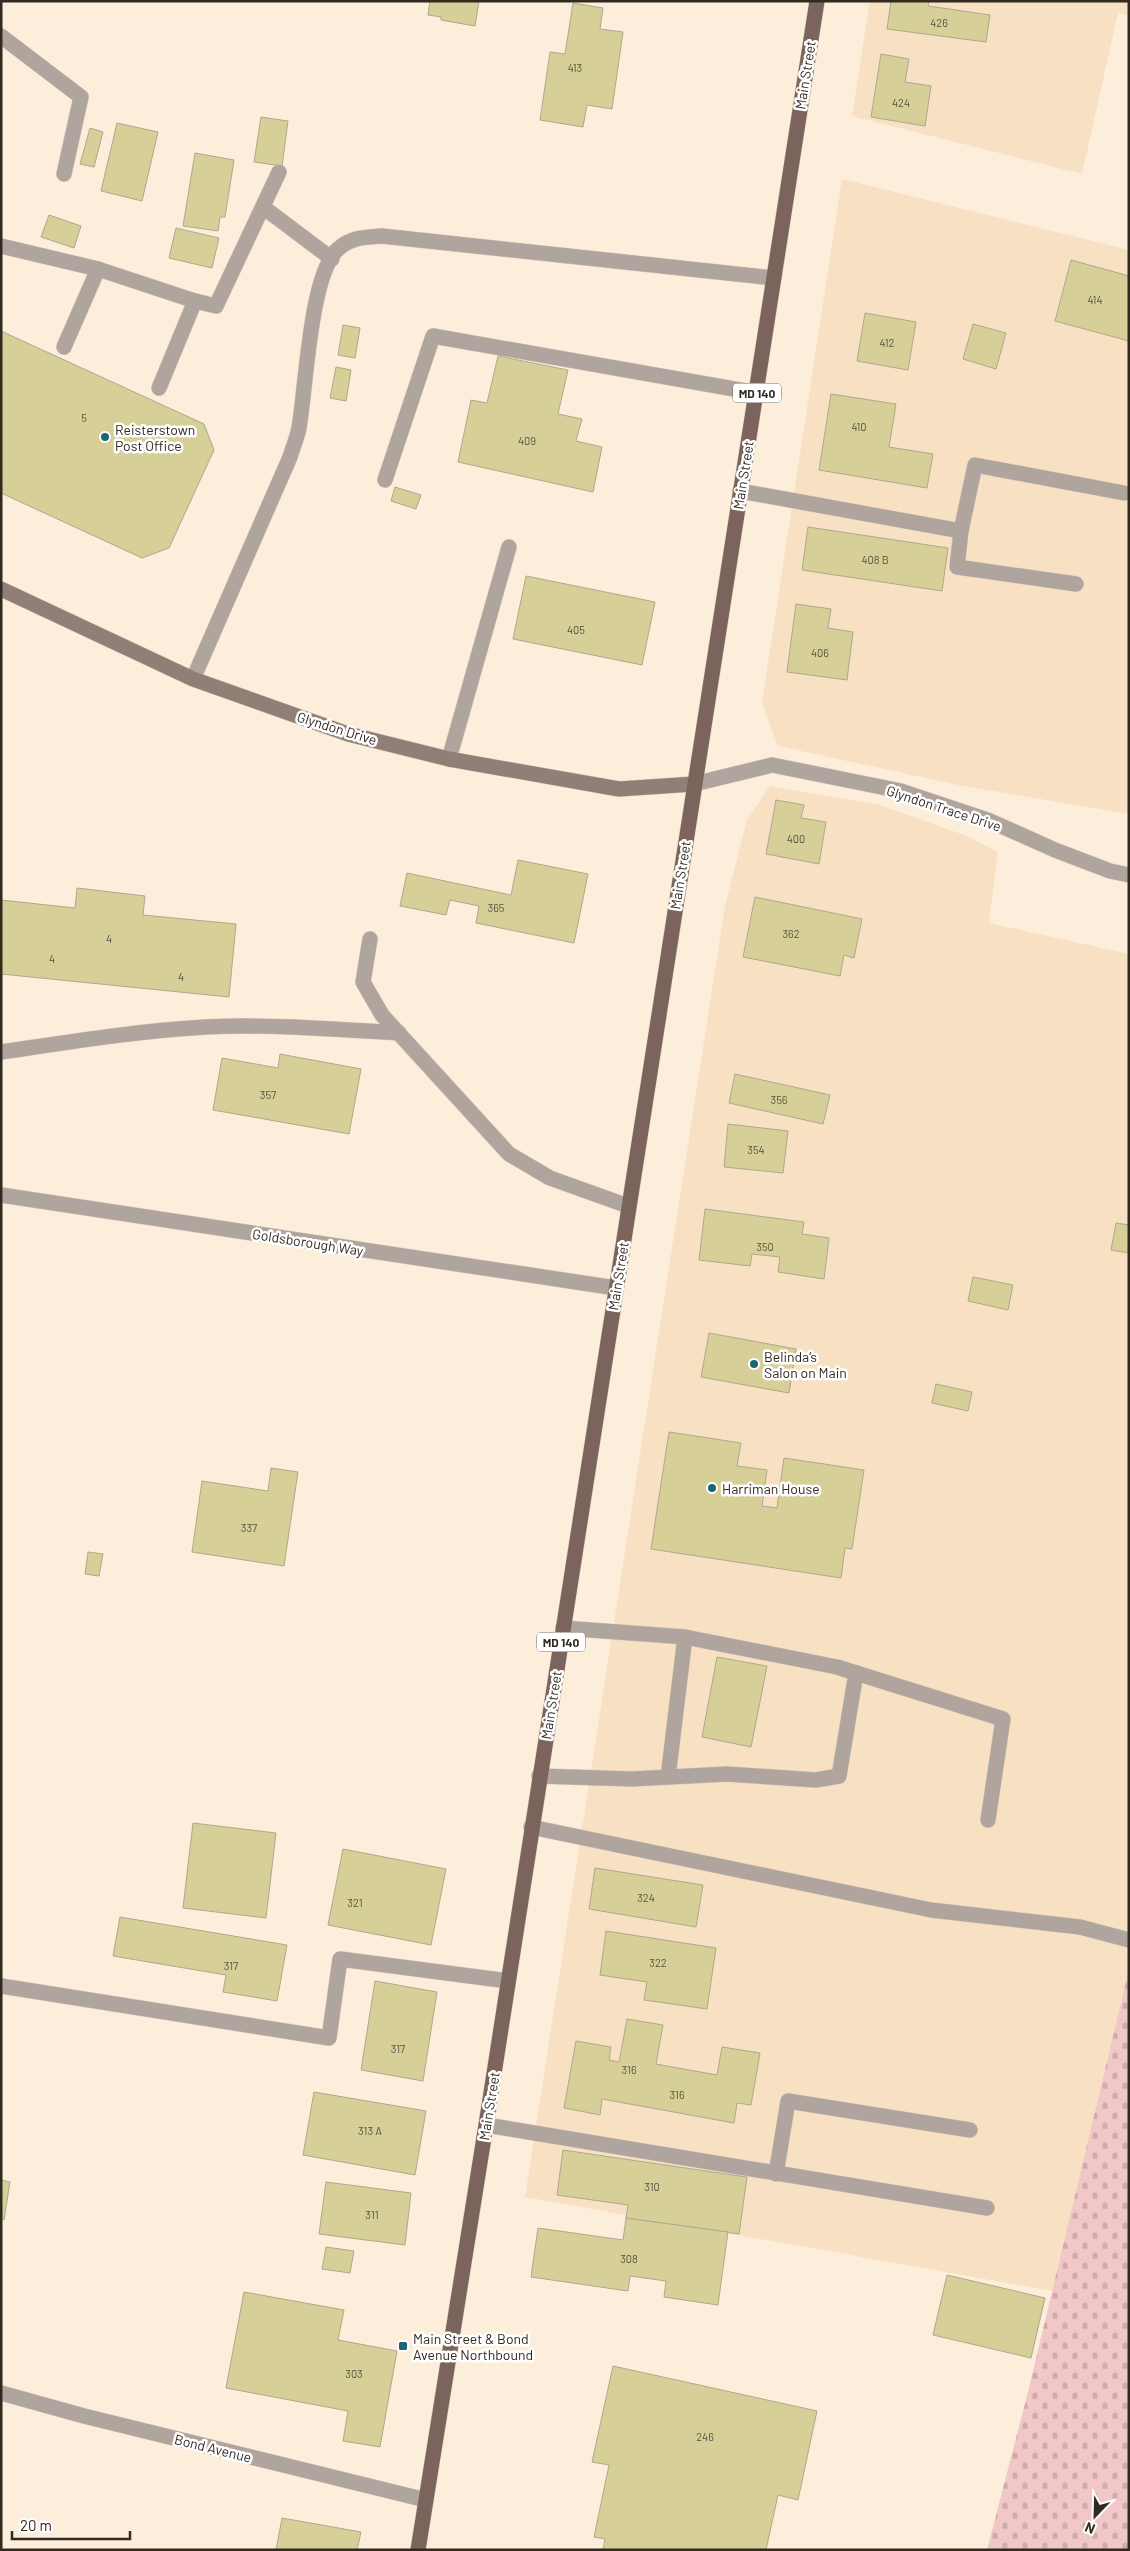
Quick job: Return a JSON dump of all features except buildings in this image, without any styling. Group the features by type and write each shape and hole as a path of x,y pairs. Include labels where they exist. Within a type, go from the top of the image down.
{"main road":[{"name":"Main Street","path":"418,2550 817,1"}],"street":[{"path":"1,36 81,97 64,174"},
{"path":"1,246 98,269 195,301 216,306 279,172"},
{"path":"263,207 332,259"},
{"path":"193,679 290,457 299,430 318,292 338,249 356,238 382,236 774,278"},
{"path":"64,348 98,269"},
{"path":"159,388 195,301"},
{"path":"385,480 433,336 757,394"},
{"path":"1076,584 957,567 961,531 974,465 1124,493"},
{"path":"740,491 961,531"},
{"path":"449,759 509,546"},
{"name":"Glyndon Drive","path":"1,589 193,679 348,734 449,759 619,789 694,784"},
{"name":"Glyndon Trace Drive","path":"694,784 772,765 901,791 988,820 1055,850 1110,871 1129,875"},
{"path":"370,939 363,982 382,1015 508,1154 550,1178 628,1206"},
{"path":"1,1052 121,1035 204,1028 293,1026 399,1033"},
{"name":"Goldsborough Way","path":"1,1195 616,1288"},
{"path":"563,1628 685,1638 837,1667 1003,1719 988,1820"},
{"path":"668,1777 685,1638"},
{"path":"540,1776 631,1779 727,1774 816,1780 839,1776 856,1672"},
{"path":"532,1827 931,1910 1080,1928 1129,1940"},
{"path":"1,1986 329,2038 340,1959 508,1981"},
{"path":"776,2174 788,2101 970,2130"},
{"path":"486,2125 987,2208"},
{"name":"Bond Avenue","path":"1,2393 84,2416 426,2500"}],"shaded area":[{"path":"870,1 1129,1 1129,16 1118,13 1082,174 852,116"},
{"path":"842,179 1129,250 1129,814 958,785 778,746 762,703"},
{"path":"770,786 880,805 967,836 998,852 989,923 1129,954 1129,1969 1052,2291 525,2197 725,906 747,820"}],"green space":[{"path":"1129,1969 1129,2550 987,2550 1028,2392"}],"place":[{"name":"Reisterstown Post Office","path":"105,437"},
{"name":"Belinda’s Salon on Main","path":"754,1364"},
{"name":"Harriman House","path":"712,1488"},
{"name":"Main Street & Bond Avenue Northbound","path":"403,2346"}]}
